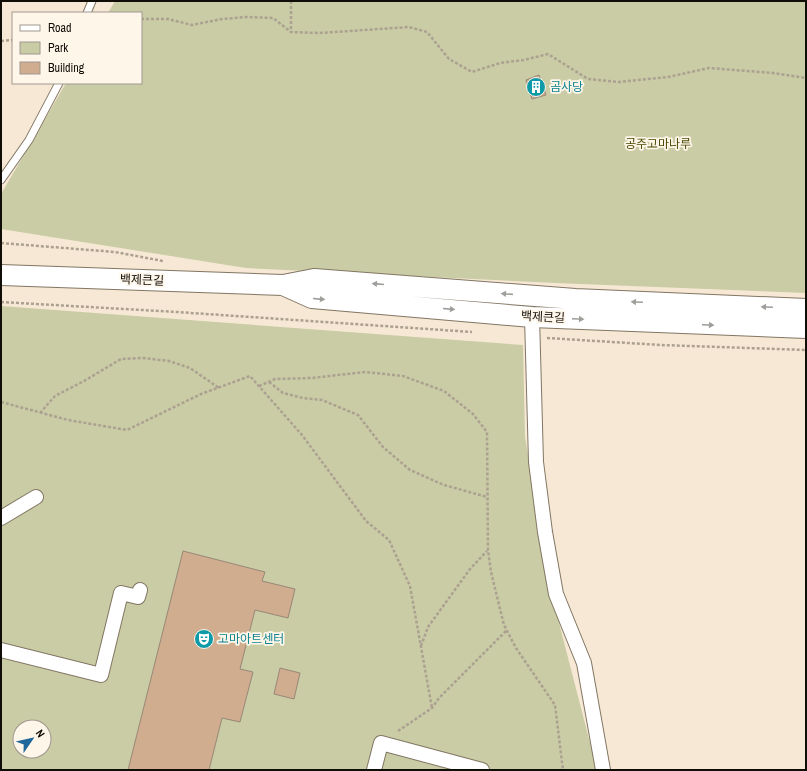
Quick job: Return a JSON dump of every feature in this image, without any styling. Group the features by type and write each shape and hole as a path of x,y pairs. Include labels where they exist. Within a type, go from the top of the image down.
{"main road":[{"name":"백제큰길","path":"1,275 283,285 314,278 575,299 806,309"},
{"name":"백제큰길","path":"283,285 312,298 532,317 806,328"}],"street":[{"path":"532,317 536,462 545,532 556,594 584,663 604,770"},
{"path":"1,518 36,497"},
{"path":"1,650 101,675 120,593 138,597 140,590"},
{"path":"374,770 381,743 482,770"}],"lane":[{"path":"87,12 92,1"},
{"path":"1,180 29,140 58,84"}],"path":[{"path":"291,1 291,32"},
{"path":"142,19 168,19 192,25 247,17 273,18 291,32 320,33 409,27 427,32 449,59 472,72 500,63 524,60 548,54 588,79 619,82 668,77 708,68 773,73 806,78"},
{"path":"1,41 12,40"},
{"path":"1,302 478,332"},
{"path":"532,337 660,345 806,350"},
{"path":"40,413 55,396 84,382 121,359 143,358 169,361 190,368 219,388"},
{"path":"259,386 275,379 312,378 365,372 403,376 444,391 473,414 487,432 488,550 490,572 504,624 516,648 555,705 563,770"},
{"path":"1,402 68,420 128,430 201,394 250,376 302,434 366,521 390,540 410,586 432,708"},
{"path":"269,382 283,393 303,398 322,400 358,415 383,446 410,470 444,485 487,497"},
{"path":"421,646 428,627 470,569 488,550"},
{"path":"381,743 432,708 439,698 507,630"}],"green space":[{"name":"공주고마나루","path":"115,1 806,1 806,293 246,268 1,229 1,194 65,84 142,84 142,12 109,12"},
{"path":"1,306 523,345 525,437 550,588 597,770 1,770"}],"building":[{"name":"곰사당","path":"539,75 546,95 532,99 526,80"},
{"name":"고마아트센터","path":"183,551 265,572 262,581 295,589 288,618 255,610 240,669 253,672 240,722 222,718 209,770 128,770"},
{"path":"280,668 300,673 294,699 274,694"}],"place":[{"name":"곰사당","path":"536,87"},
{"name":"고마아트센터","path":"204,639"}]}
